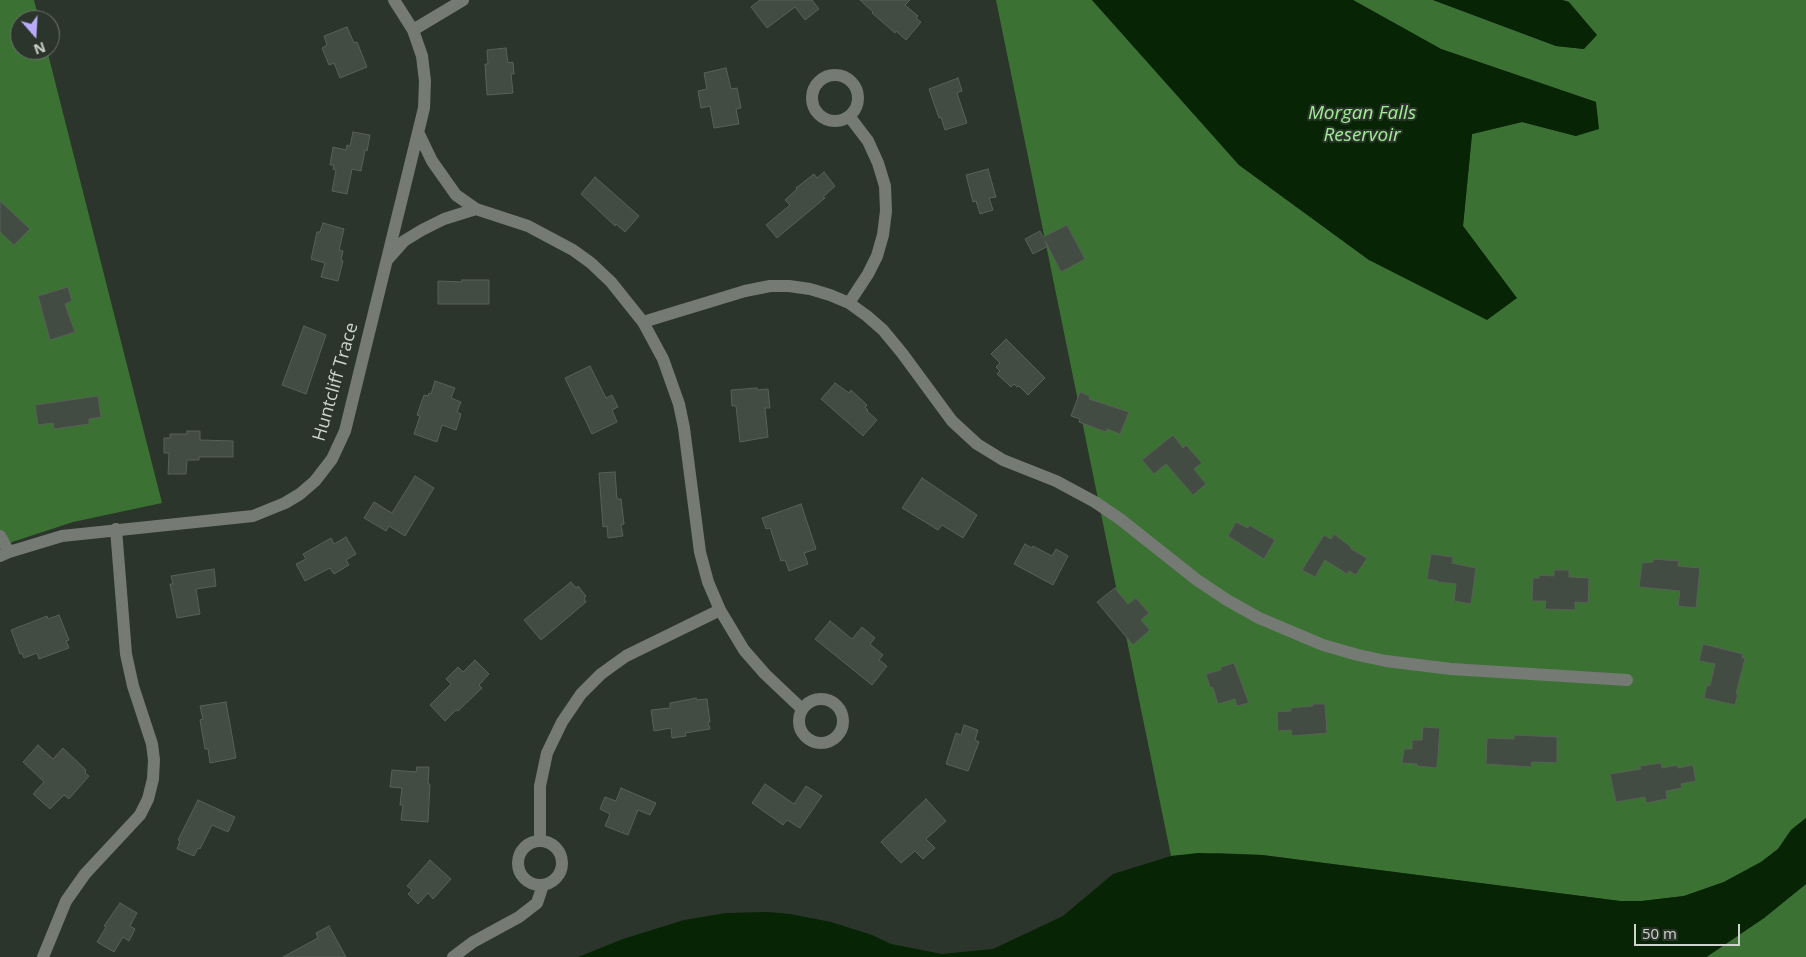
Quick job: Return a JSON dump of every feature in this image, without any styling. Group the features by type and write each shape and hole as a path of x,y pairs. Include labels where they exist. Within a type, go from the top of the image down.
{"street":[{"name":"Huntcliff Trace","path":"5,554 62,536 252,516 285,503 300,494 315,481 332,458 345,431 424,108 425,81 422,56 413,30 394,0"},
{"path":"413,30 463,0"},
{"path":"849,303 877,256 883,235 886,210 884,186 878,163 868,141 850,116"},
{"path":"419,134 432,161 456,195 476,209 528,226 573,250 611,282 643,322 663,359 680,404 700,552 708,582 720,610 744,650 765,674 802,709"},
{"path":"387,260 404,241 422,230 444,219 476,209"},
{"path":"643,322 744,291 770,286 810,289 830,295 849,303 883,330 952,421 977,444 1003,460 1056,481 1095,502 1120,518 1197,580 1258,618 1323,645 1386,661 1451,669 1628,680"},
{"path":"43,957 66,901 95,862 130,828 140,815 148,799 153,779 154,760 152,744 133,686 126,654 116,529"},
{"path":"0,536 5,554"},
{"path":"540,841 540,786 548,753 562,722 581,694 601,674 626,656 720,610"},
{"path":"540,841 554,846 561,858 562,865 559,874 552,882 543,885 533,884 525,880 519,872 517,864 519,855 524,847 531,842 540,841"},
{"path":"453,957 474,942 519,918 537,903 543,885"}],"green space":[{"path":"0,0 34,0 36,10 10,10 10,60 50,60 162,503 73,522 0,546"},
{"path":"996,0 1092,0 1239,165 1369,260 1516,298 1463,226 1472,134 1522,122 1576,136 1596,102 1441,49 1353,0 1433,0 1556,46 1584,49 1569,2 1562,0 1806,0 1806,818 1791,830 1778,849 1761,862 1724,882 1684,896 1642,901 1620,901 1262,855 1219,853 1171,856"},
{"path":"1806,884 1806,957 1707,957 1764,918"}],"water":[{"name":"Morgan Falls Reservoir","path":"1092,0 1353,0 1441,49 1596,102 1599,129 1576,136 1522,122 1472,134 1463,226 1517,298 1487,320 1369,260 1239,165"},
{"path":"1433,0 1562,0 1569,2 1597,35 1584,49 1556,46"},
{"path":"1806,818 1806,884 1764,918 1706,957 578,957 623,939 684,920 726,913 768,912 831,922 872,935 891,944 942,954 993,949 1063,916 1113,874 1171,856 1198,853 1262,855 1620,901 1642,901 1684,896 1724,882 1761,862 1778,849 1791,830"}],"building":[{"path":"760,0 812,0 819,9 805,20 795,7 767,28 751,7"},
{"path":"860,0 910,0 905,5 918,16 916,18 921,22 906,40 872,13"},
{"path":"347,27 354,43 357,42 367,67 340,78 334,63 329,65 322,48 327,45 324,36"},
{"path":"506,48 508,63 513,62 514,74 511,74 513,93 487,95 485,64 488,64 487,50"},
{"path":"726,68 731,89 737,88 741,108 736,109 739,124 714,128 710,106 701,108 698,91 707,89 704,73"},
{"path":"958,78 962,91 957,93 967,123 945,130 929,89"},
{"path":"353,132 370,135 361,171 352,169 347,194 332,191 336,170 333,169 334,165 330,165 333,147 346,150 347,145 350,146"},
{"path":"988,169 996,197 989,198 993,210 980,214 976,201 973,202 966,175"},
{"path":"824,172 835,186 823,197 825,198 777,238 766,225 790,205 785,200 796,188 814,174 817,178"},
{"path":"595,177 639,216 625,232 616,224 615,226 581,194"},
{"path":"0,201 30,229 14,245 0,232"},
{"path":"323,223 344,229 339,250 343,251 341,260 343,261 338,281 321,277 325,263 311,259 317,232 320,232"},
{"path":"1067,225 1085,259 1061,272 1048,246 1033,254 1025,239 1040,231 1043,237"},
{"path":"462,280 489,280 489,304 438,304 438,281 462,282"},
{"path":"68,287 72,301 65,304 75,332 50,340 38,296"},
{"path":"304,326 326,335 306,394 282,385"},
{"path":"1006,339 1045,378 1028,395 1019,386 1017,387 1014,384 1011,387 997,374 1000,371 996,367 1000,363 991,354"},
{"path":"590,366 606,398 612,395 618,407 612,410 617,422 592,434 565,378"},
{"path":"435,381 455,388 451,398 461,402 457,412 461,414 456,430 442,425 437,442 414,434 420,416 417,415 424,395 428,396 429,393 431,394"},
{"path":"835,383 849,393 851,390 867,405 865,407 867,411 877,420 863,436 821,399"},
{"path":"757,388 757,390 768,389 770,408 765,408 768,437 740,442 736,406 732,406 731,390"},
{"path":"1080,392 1090,396 1089,399 1129,412 1120,434 1107,429 1106,432 1079,422 1080,419 1071,416"},
{"path":"98,396 101,417 89,419 89,424 54,429 53,423 38,425 35,405"},
{"path":"187,431 200,431 200,440 233,441 233,457 199,457 199,460 187,460 186,474 168,474 169,453 164,453 164,438 170,438 170,434 187,434"},
{"path":"1173,435 1183,448 1186,445 1202,463 1194,469 1206,484 1193,495 1166,464 1154,474 1142,460"},
{"path":"615,472 617,499 621,499 624,524 621,525 623,536 608,538 607,526 603,527 599,473"},
{"path":"415,476 434,488 405,536 389,526 386,531 364,518 374,502 392,513"},
{"path":"922,478 977,515 963,538 942,525 938,530 902,508"},
{"path":"801,504 816,549 804,553 808,564 789,571 785,560 781,561 770,528 766,529 762,518"},
{"path":"1236,522 1248,528 1249,525 1275,540 1264,559 1228,536"},
{"path":"1334,534 1351,549 1367,558 1356,575 1349,571 1347,574 1325,560 1315,577 1302,570 1324,535 1331,539"},
{"path":"346,537 356,554 346,560 349,565 334,574 330,568 305,581 296,564 306,559 303,554 331,538 334,544"},
{"path":"1025,544 1052,556 1056,549 1068,556 1053,585 1014,564"},
{"path":"1431,554 1453,557 1452,563 1476,568 1471,604 1454,601 1456,584 1427,579"},
{"path":"1653,559 1679,561 1678,566 1700,568 1696,608 1678,606 1680,591 1639,587 1642,563 1653,562"},
{"path":"214,569 216,586 196,589 200,614 177,618 170,584 173,584 171,576"},
{"path":"1554,570 1569,570 1569,577 1589,578 1588,603 1575,602 1575,610 1545,609 1546,601 1532,601 1533,578 1539,578 1539,575 1554,576"},
{"path":"571,582 576,588 578,586 586,596 584,598 586,602 541,640 524,620"},
{"path":"1115,588 1128,604 1136,598 1149,613 1141,620 1150,630 1133,645 1097,602"},
{"path":"59,615 69,640 66,641 69,648 39,659 37,653 24,658 22,653 20,654 11,630 47,616 48,619"},
{"path":"830,621 852,639 862,627 875,638 870,644 883,655 879,660 887,666 872,685 815,639"},
{"path":"1703,644 1743,654 1742,658 1745,658 1735,705 1704,698 1707,685 1710,686 1715,664 1699,661"},
{"path":"475,660 489,674 479,685 482,688 445,721 430,705 451,684 446,679 458,667 463,672"},
{"path":"1234,663 1249,703 1237,706 1235,699 1218,704 1206,674 1221,670 1221,667"},
{"path":"696,698 697,700 707,699 710,729 685,733 686,736 672,738 671,728 654,731 651,710 670,708 670,703"},
{"path":"226,702 236,758 210,763 208,749 205,749 200,720 203,719 200,706"},
{"path":"1313,704 1325,704 1327,733 1292,736 1291,730 1278,731 1277,712 1291,711 1291,708 1313,706"},
{"path":"964,725 978,730 975,740 979,742 968,771 946,764 956,733 961,735"},
{"path":"1423,727 1440,728 1437,768 1402,763 1404,749 1412,749 1412,740 1422,740"},
{"path":"1514,735 1557,737 1557,763 1532,762 1531,767 1486,764 1487,738 1514,739"},
{"path":"38,745 53,759 63,748 86,770 85,773 89,776 69,799 64,795 50,809 33,794 44,782 23,762"},
{"path":"1661,763 1662,768 1678,765 1678,768 1693,765 1696,781 1681,784 1682,788 1666,791 1667,799 1646,803 1645,797 1616,802 1610,774 1641,769 1640,766"},
{"path":"417,767 429,767 428,822 401,820 403,805 400,805 402,788 390,787 392,770 416,772"},
{"path":"765,784 794,804 806,786 822,796 800,828 787,820 783,825 752,803"},
{"path":"621,788 656,803 650,815 638,810 628,835 605,826 610,814 600,809 605,797 616,801"},
{"path":"926,799 946,821 926,839 935,848 923,859 915,851 901,863 881,842"},
{"path":"198,800 235,817 228,832 212,825 200,849 198,848 194,856 177,849 180,841 178,840"},
{"path":"430,860 451,879 433,899 428,893 418,904 408,894 412,890 407,886"},
{"path":"120,903 137,913 130,926 135,929 129,941 123,937 114,952 97,942 106,927 104,926"},
{"path":"329,926 346,957 283,957 318,938 316,933"}]}
